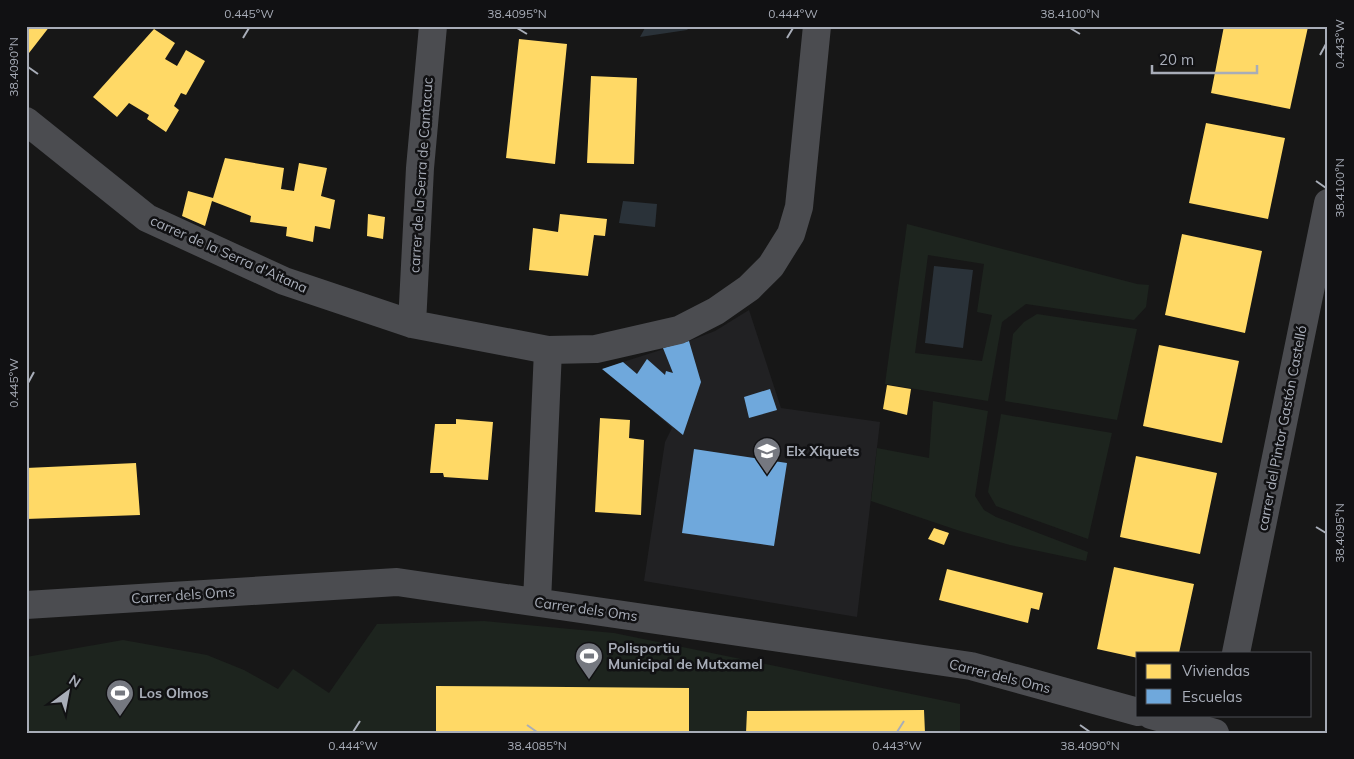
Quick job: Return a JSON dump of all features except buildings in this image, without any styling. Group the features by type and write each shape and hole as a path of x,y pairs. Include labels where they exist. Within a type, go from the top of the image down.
{"street":[{"name":"carrer de la Serra de Cantacuc","path":"412,324 420,168 433,26"},
{"name":"carrer de la Serra d'Aitana","path":"26,122 147,218 284,281 412,324 548,350 596,349 680,330 716,311 749,288 771,266 791,234 799,207 817,26"},
{"name":"carrer del Pintor Gastón Castelló","path":"1236,652 1321,269 1328,203"},
{"path":"537,602 548,350"},
{"name":"Carrer dels Oms","path":"26,606 397,582 971,666 1136,711"},
{"path":"1155,716 1215,733"},
{"path":"1219,733 1224,716"}],"shaded area":[{"path":"646,26 691,26 687,30 640,37"},
{"path":"623,201 657,204 655,227 619,223"},
{"path":"907,224 1137,284 1149,285 1146,307 1134,320 1026,304 1002,322 988,401 885,384","holes":["928,255 984,264 977,312 992,315 982,361 915,353"]},
{"path":"934,266 973,270 963,348 925,343"},
{"name":"Elx Xiquets","path":"749,310 781,408 880,422 857,617 644,581 665,442 672,428 648,407 659,394 623,362 715,331"},
{"path":"1037,314 1137,329 1117,420 1005,401 1013,334 1024,322"},
{"path":"933,401 988,411 975,496 984,510 996,517 1088,552 1086,561 1010,545 960,531 871,501 877,448 929,458"},
{"path":"1001,414 1112,433 1088,539 996,506 988,492"},
{"name":"Polisportiu Municipal de Mutxamel","path":"484,621 614,633 960,704 960,733 26,733 26,657 123,640 207,655 244,670 278,689 293,669 329,693 377,624"}],"place":[{"name":"Elx Xiquets","path":"767,475"},
{"name":"Polisportiu Municipal de Mutxamel","path":"589,680"},
{"name":"Los Olmos","path":"120,717"}]}
